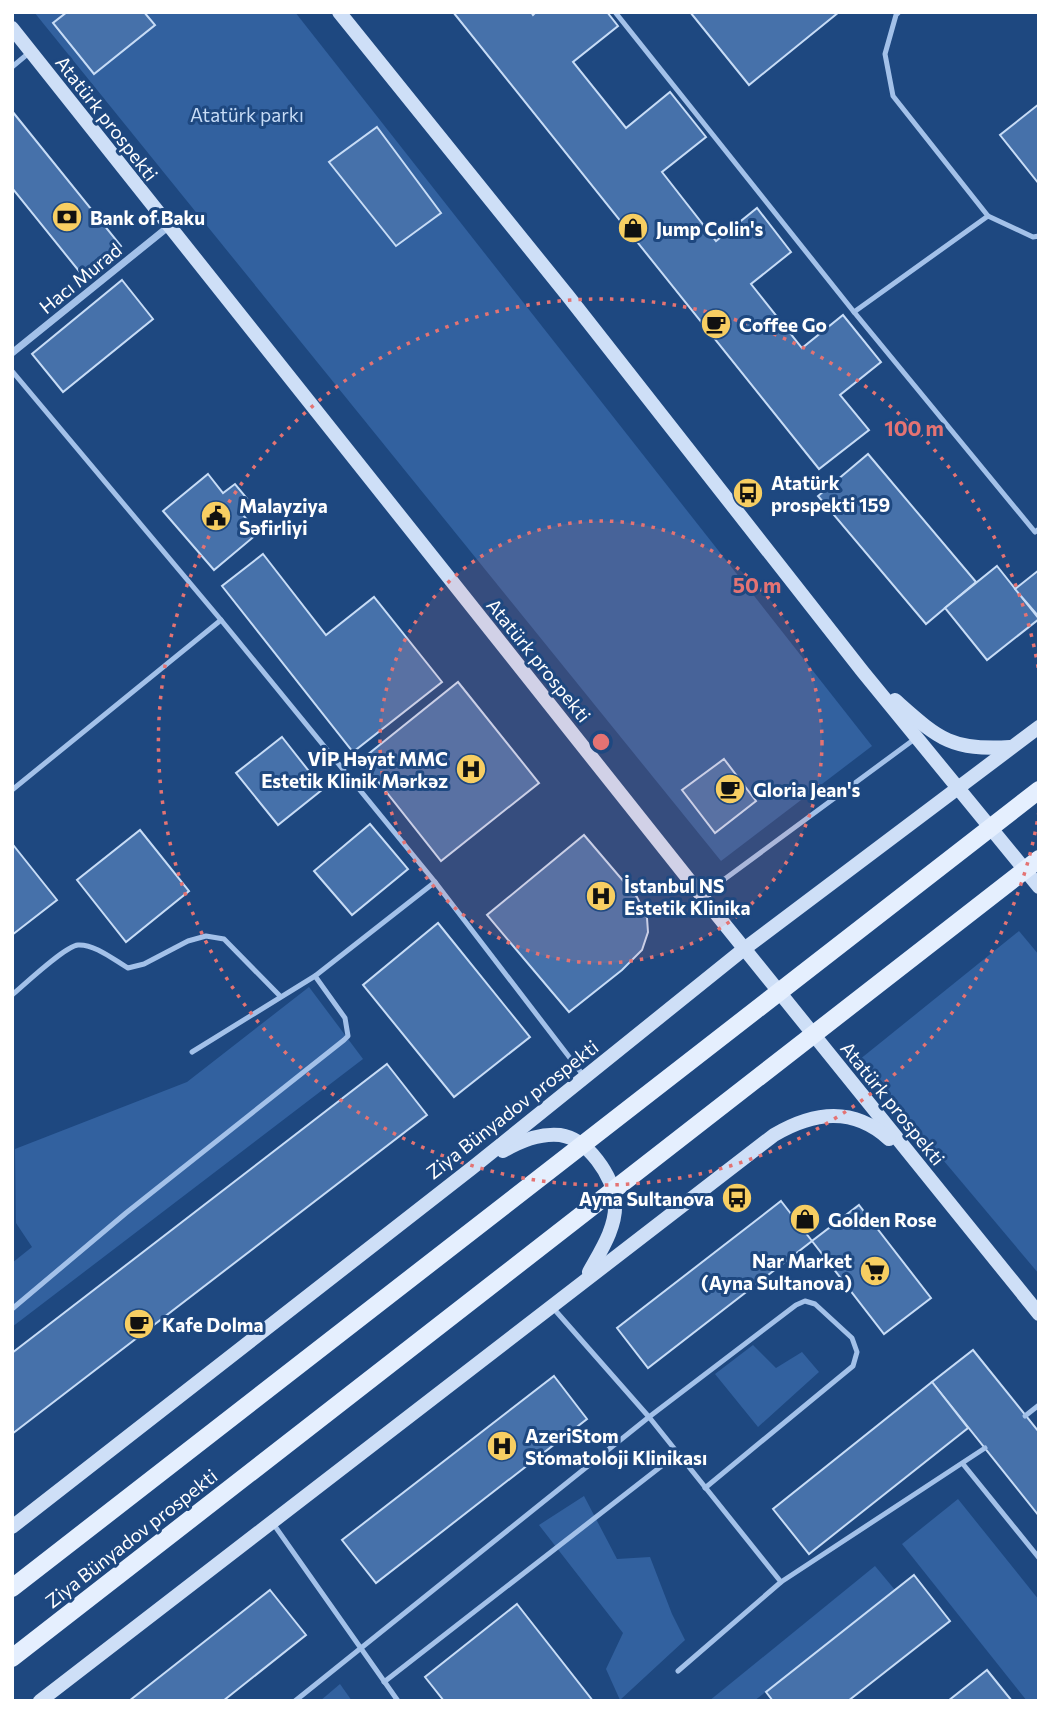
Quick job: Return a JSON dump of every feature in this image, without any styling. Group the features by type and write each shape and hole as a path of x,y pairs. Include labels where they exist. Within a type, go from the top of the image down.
{"main road":[{"path":"339,12 568,296 863,672 1039,887"},
{"name":"Atatürk prospekti","path":"12,28 744,948 1039,1314"},
{"path":"863,672 932,733 960,746 988,749 1011,747"},
{"name":"Ziya Bünyadov prospekti","path":"12,1527 472,1168 744,948 1039,727"},
{"name":"Ziya Bünyadov prospekti","path":"12,1588 1039,790"},
{"name":"Ziya Bünyadov prospekti","path":"12,1658 1039,859"},
{"path":"40,1701 584,1280 792,1124 813,1116 862,1121 879,1129 918,1165"},
{"path":"472,1168 510,1147 538,1136 562,1135 579,1143 596,1160 610,1181 615,1203 613,1222 605,1243 584,1280"}],"street":[{"name":"Hacı Murad","path":"12,353 168,226"}],"lane":[{"path":"615,12 854,312 1035,532 1039,529"},
{"path":"899,12 885,54 893,96 988,216 1033,237 1039,236"},
{"path":"12,67 30,52"},
{"path":"854,312 988,216"},
{"path":"12,371 221,620 435,882 585,1078"},
{"path":"12,790 221,620"},
{"path":"703,895 916,738"},
{"path":"192,1052 315,976 435,882"},
{"path":"12,995 64,951 77,945 94,948 128,968 144,964 188,941 206,936 224,939 280,996"},
{"path":"12,1309 126,1213 348,1036 345,1018 315,976"},
{"path":"295,1701 649,1417 796,1305 805,1301 815,1304 852,1338 857,1352 853,1366 705,1488"},
{"path":"552,1306 649,1417 781,1582"},
{"path":"1026,1416 1039,1405"},
{"path":"678,1671 781,1582 985,1448"},
{"path":"384,1682 677,1454"},
{"path":"963,1464 1039,1558"},
{"path":"272,1522 398,1701"}],"green space":[{"name":"Atatürk parkı","path":"34,12 295,12 872,746 721,861"},
{"path":"1019,931 1039,955 1039,1274 859,1060"},
{"path":"309,987 363,1059 12,1327 12,1263 32,1247 16,1223 15,1149 187,1082"},
{"path":"753,1345 776,1368 802,1352 819,1372 758,1427 715,1374"},
{"path":"584,1496 617,1559 650,1557 685,1640 620,1700 606,1669 623,1633 539,1525"},
{"path":"958,1499 1039,1600 1039,1701 1027,1701 902,1544"},
{"path":"875,1566 895,1590 754,1701 709,1701"},
{"path":"340,1684 352,1701 320,1701"}],"building":[{"path":"67,12 144,12 155,25 94,74 53,23"},
{"path":"453,12 531,12 533,15 536,12 607,12 618,26 573,62 626,128 670,92 706,137 662,172 716,241 757,208 791,252 751,284 802,348 843,315 881,362 840,395 869,430 819,469"},
{"path":"690,12 839,12 749,85"},
{"path":"1039,104 1039,184 1000,135"},
{"name":"Bank of Baku","path":"12,111 121,246 83,276 12,188"},
{"path":"377,127 441,213 396,246 329,162"},
{"path":"122,280 153,319 63,392 32,354"},
{"path":"868,454 976,582 926,624 818,496"},
{"path":"208,474 223,493 235,484 254,507 243,515 258,533 214,570 163,511"},
{"path":"263,554 326,635 374,597 442,682 353,752 222,586"},
{"path":"997,566 1039,619 987,660 945,608"},
{"path":"1039,570 1039,617 1015,589"},
{"path":"458,682 539,783 441,861 361,760"},
{"path":"282,737 323,789 278,825 236,773"},
{"path":"724,759 756,801 715,833 682,790"},
{"path":"370,824 408,869 352,915 314,871"},
{"path":"140,830 189,891 126,942 77,880"},
{"path":"584,835 637,897 647,918 648,932 642,950 622,970 569,1012 487,915"},
{"path":"14,846 57,900 12,935 12,847"},
{"path":"438,923 530,1037 454,1097 363,985"},
{"path":"387,1064 427,1115 12,1434 12,1353"},
{"path":"781,1201 812,1241 648,1368 617,1328"},
{"path":"859,1205 931,1298 884,1334 812,1241"},
{"path":"973,1350 1039,1432 1039,1516 932,1382"},
{"path":"554,1376 587,1419 376,1583 342,1540"},
{"path":"932,1382 968,1428 809,1554 773,1509"},
{"path":"914,1575 950,1621 848,1701 773,1701 766,1692"},
{"path":"270,1590 306,1635 223,1701 129,1701"},
{"path":"517,1604 593,1701 444,1701 425,1677"},
{"path":"987,1670 1012,1701 948,1701"}],"place":[{"name":"Bank of Baku","path":"67,217"},
{"name":"Jump Colin's","path":"633,228"},
{"name":"Coffee Go","path":"716,324"},
{"name":"Atatürk prospekti 159","path":"748,493"},
{"name":"Malayziya Səfirliyi","path":"216,516"},
{"name":"VİP Həyat MMC Estetik Klinik Mərkəz","path":"471,769"},
{"name":"Gloria Jean's","path":"730,789"},
{"name":"İstanbul NS Estetik Klinika","path":"601,896"},
{"name":"Ayna Sultanova","path":"737,1198"},
{"name":"Golden Rose","path":"805,1219"},
{"name":"Nar Market (Ayna Sultanova)","path":"875,1271"},
{"name":"Kafe Dolma","path":"139,1324"},
{"name":"AzeriStom Stomatoloji Klinikası","path":"502,1446"}]}
